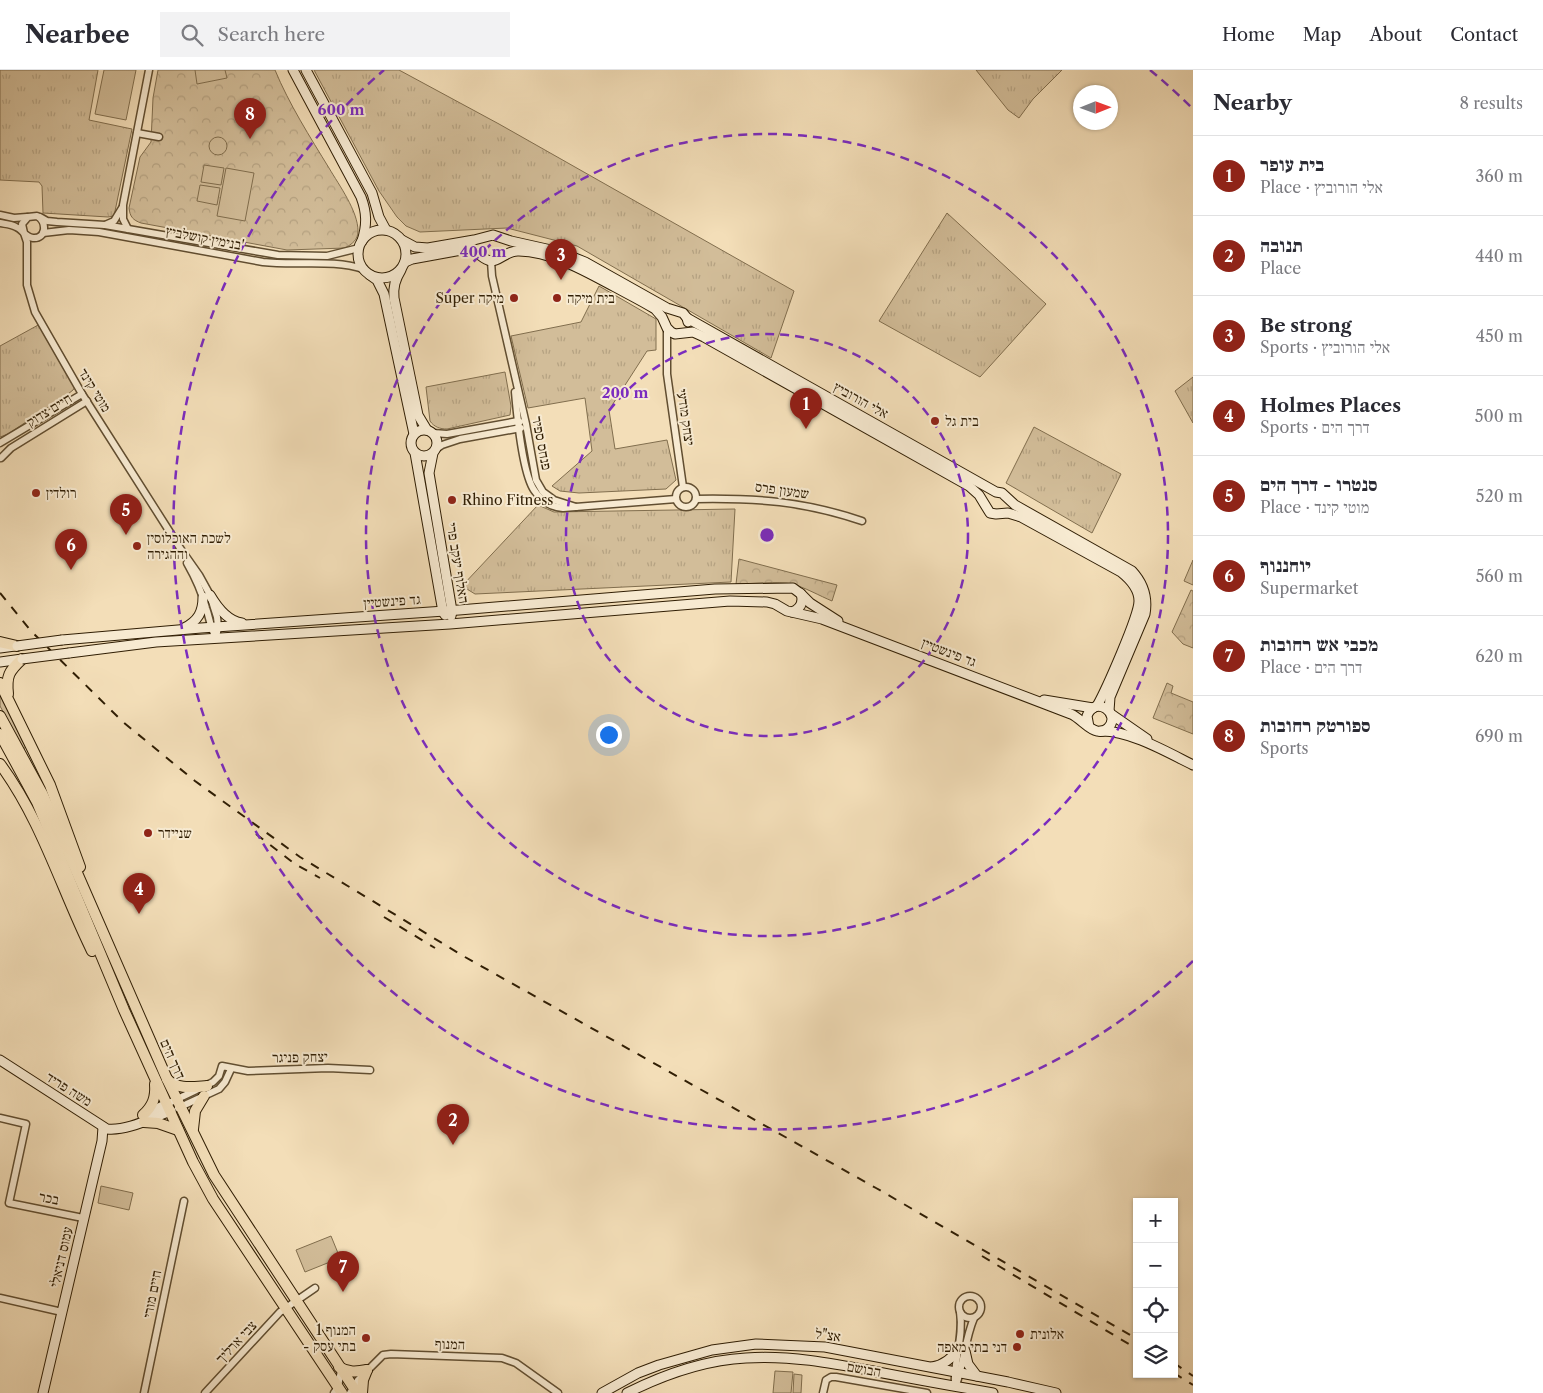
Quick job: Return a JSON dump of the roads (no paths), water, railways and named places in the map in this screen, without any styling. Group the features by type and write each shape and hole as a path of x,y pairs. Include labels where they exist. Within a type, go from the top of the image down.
{"main road":[{"path":"0,642 18,646"},
{"path":"9,700 8,676 13,667 22,659"},
{"path":"0,683 50,785 74,846 99,924"},
{"name":"דרך הים","path":"0,716 43,795 167,1079 178,1130 213,1199 338,1391"},
{"name":"דרך הים","path":"0,734 37,802 153,1075 194,1135 223,1192 296,1300 353,1391"},
{"path":"0,764 19,791 36,822 83,932 124,1010"},
{"path":"153,1075 155,1098 144,1118 178,1130"},
{"path":"167,1079 173,1084 205,1091 193,1116 194,1135"},
{"path":"340,1369 352,1372 367,1370 363,1380 362,1393"}],"street":[{"path":"105,225 114,221 123,205 149,70"},
{"path":"293,70 361,197 367,221 359,259 367,272 377,280 384,294 414,434 411,446 415,453 426,456 442,445 460,439 519,430 526,424 518,420 448,434 420,430 414,434"},
{"path":"306,70 372,193 379,217 386,230 416,247 428,248 482,239 490,235 546,248 573,257 667,308 683,313 687,318 687,328 671,340 667,351"},
{"path":"137,133 159,137"},
{"path":"123,205 123,219 128,229"},
{"path":"0,215 15,218 34,215 40,217 44,224 43,233 34,238 28,237 16,226 0,223"},
{"path":"24,233 22,224 28,216"},
{"name":"בנימין קושלביץ'","path":"40,217 47,221 105,225 278,255 328,256 361,244"},
{"name":"בנימין קושלביץ'","path":"43,233 80,230 126,236 263,262 349,264 367,272"},
{"path":"361,244 370,234 386,230"},
{"name":"מוטי קינד","path":"24,233 27,242 27,280 30,299 82,394 180,548 195,568 217,617 214,627 216,638"},
{"path":"500,238 504,245 501,256"},
{"path":"480,254 478,246 482,239"},
{"path":"402,240 406,250 403,266 395,280 393,288 394,298 418,415 437,441 434,451"},
{"path":"367,272 375,277 386,278 396,274 412,259 464,249 472,250 491,261 509,252 522,251 570,264 650,307 659,314 673,333 680,333"},
{"name":"פנחס ספיר","path":"491,261 492,276 526,424 534,474 539,486 554,500 576,507"},
{"path":"666,325 670,313 676,311"},
{"name":"אלי הורוביץ","path":"687,318 996,492"},
{"name":"יצחק מודעי","path":"666,325 668,374 683,487"},
{"name":"אלי הורוביץ","path":"680,333 693,332 704,337 968,486 980,494 985,504"},
{"name":"פנחס ספיר","path":"514,371 519,430 527,473 534,490 542,500 552,506 563,508 576,507"},
{"name":"חיים צדוק","path":"0,443 82,394"},
{"name":"חיים צדוק","path":"0,459 11,448 87,401"},
{"name":"האלוף יעקב פרי","path":"434,451 428,473 448,585 447,611"},
{"path":"0,452 0,459"},
{"name":"האלוף יעקב פרי","path":"415,453 439,590 450,624"},
{"path":"683,487 690,488 693,490 696,499 693,505 685,507 680,505 676,499 677,492 683,487"},
{"path":"1001,513 1007,506 1006,499 1002,493 996,492 987,496 985,504 990,512 1021,517 1127,576 1135,587 1139,600 1138,612 1095,707 1087,716 1089,727 1100,731 1126,735 1193,765"},
{"name":"שמעון פרס","path":"696,499 744,498 770,500 818,508 862,521"},
{"path":"576,507 676,499"},
{"path":"1006,499 1125,566 1138,577 1142,584 1146,599 1145,614 1110,697 1110,726 1100,731"},
{"path":"448,585 451,595 458,603 468,607 481,608"},
{"path":"793,588 799,591 802,598 801,605 792,612 782,608 779,597 783,591 793,588"},
{"name":"גד פינשטיין","path":"0,648 62,640 247,624 447,611 715,589 787,589"},
{"path":"429,612 436,604 439,590"},
{"name":"גד פינשטיין","path":"799,591 818,608 857,632"},
{"path":"179,630 190,625 199,616 206,596 226,615 238,623 247,624"},
{"name":"גד פינשטיין","path":"0,662 156,642 450,624 730,601 759,601 775,604 782,608"},
{"name":"גד פינשטיין","path":"792,612 815,616 1030,698 1076,716 1089,727"},
{"name":"גד פינשטיין","path":"1030,698 1095,707"},
{"path":"1095,707 1104,707 1170,754"},
{"name":"משה פריד","path":"0,1060 103,1127 124,1127 174,1106"},
{"name":"יצחק פניגר","path":"174,1106 205,1091 216,1079 222,1066 248,1071 328,1068 370,1070"},
{"name":"יצחק פניגר","path":"174,1106 205,1091 223,1085 231,1069"},
{"name":"בכר","path":"0,1118 26,1124 9,1204 84,1218"},
{"name":"עמוס דניאלי","path":"43,1393 102,1141 103,1127"},
{"path":"102,1141 113,1131 124,1127"},
{"name":"חיים מורי","path":"144,1393 184,1201"},
{"name":"צבי ארליך","path":"205,1393 285,1308 315,1288"},
{"path":"930,1367 944,1362 961,1349 974,1318 979,1314 982,1307 979,1300 973,1296 966,1296 960,1301 962,1322 961,1349 955,1386"},
{"path":"0,1298 62,1312"},
{"path":"960,1312 965,1317 974,1318"},
{"name":"אצ\"ל","path":"602,1393 632,1376 659,1365 698,1353 744,1345 788,1344 825,1347 1056,1393"},
{"path":"961,1349 968,1364 978,1376"},
{"name":"המנוף","path":"353,1391 367,1370 383,1355 502,1358 516,1363 557,1393"},
{"name":"אצ\"ל","path":"627,1393 650,1382 694,1368 731,1359 756,1357 820,1362 993,1393"},
{"path":"338,1391 340,1369"},
{"name":"הבושם","path":"823,1393 826,1380 836,1377 928,1393"}],"railway":[{"path":"0,593 31,631 123,722 195,781 300,857 465,957 876,1188 1133,1337"},
{"path":"256,834 295,864 320,878"},
{"path":"384,917 435,948"},
{"path":"982,1256 1133,1347"},
{"path":"1178,1366 1193,1376"},
{"path":"1178,1376 1193,1385"}],"place":[{"name":"ספורטק רחובות","path":"250,139"},
{"name":"Be strong","path":"561,280"},
{"name":"Super מיקה","path":"514,298"},
{"name":"בית מיקה","path":"557,298"},
{"name":"בית גל","path":"935,421"},
{"name":"בית עופר","path":"806,429"},
{"name":"רולדין","path":"36,493"},
{"name":"Rhino Fitness","path":"452,500"},
{"name":"סנטרו - דרך הים","path":"126,535"},
{"name":"לשכת האוכלוסין וההגירה","path":"137,546"},
{"name":"יוחננוף","path":"71,570"},
{"name":"שניידר","path":"148,833"},
{"name":"Holmes Places","path":"139,914"},
{"name":"תנובה","path":"453,1145"},
{"name":"מכבי אש רחובות","path":"343,1292"},
{"name":"אלונית","path":"1020,1334"},
{"name":"המנוף 1 - בתי עסק","path":"366,1338"},
{"name":"דני בתי מאפה","path":"1017,1347"}]}
